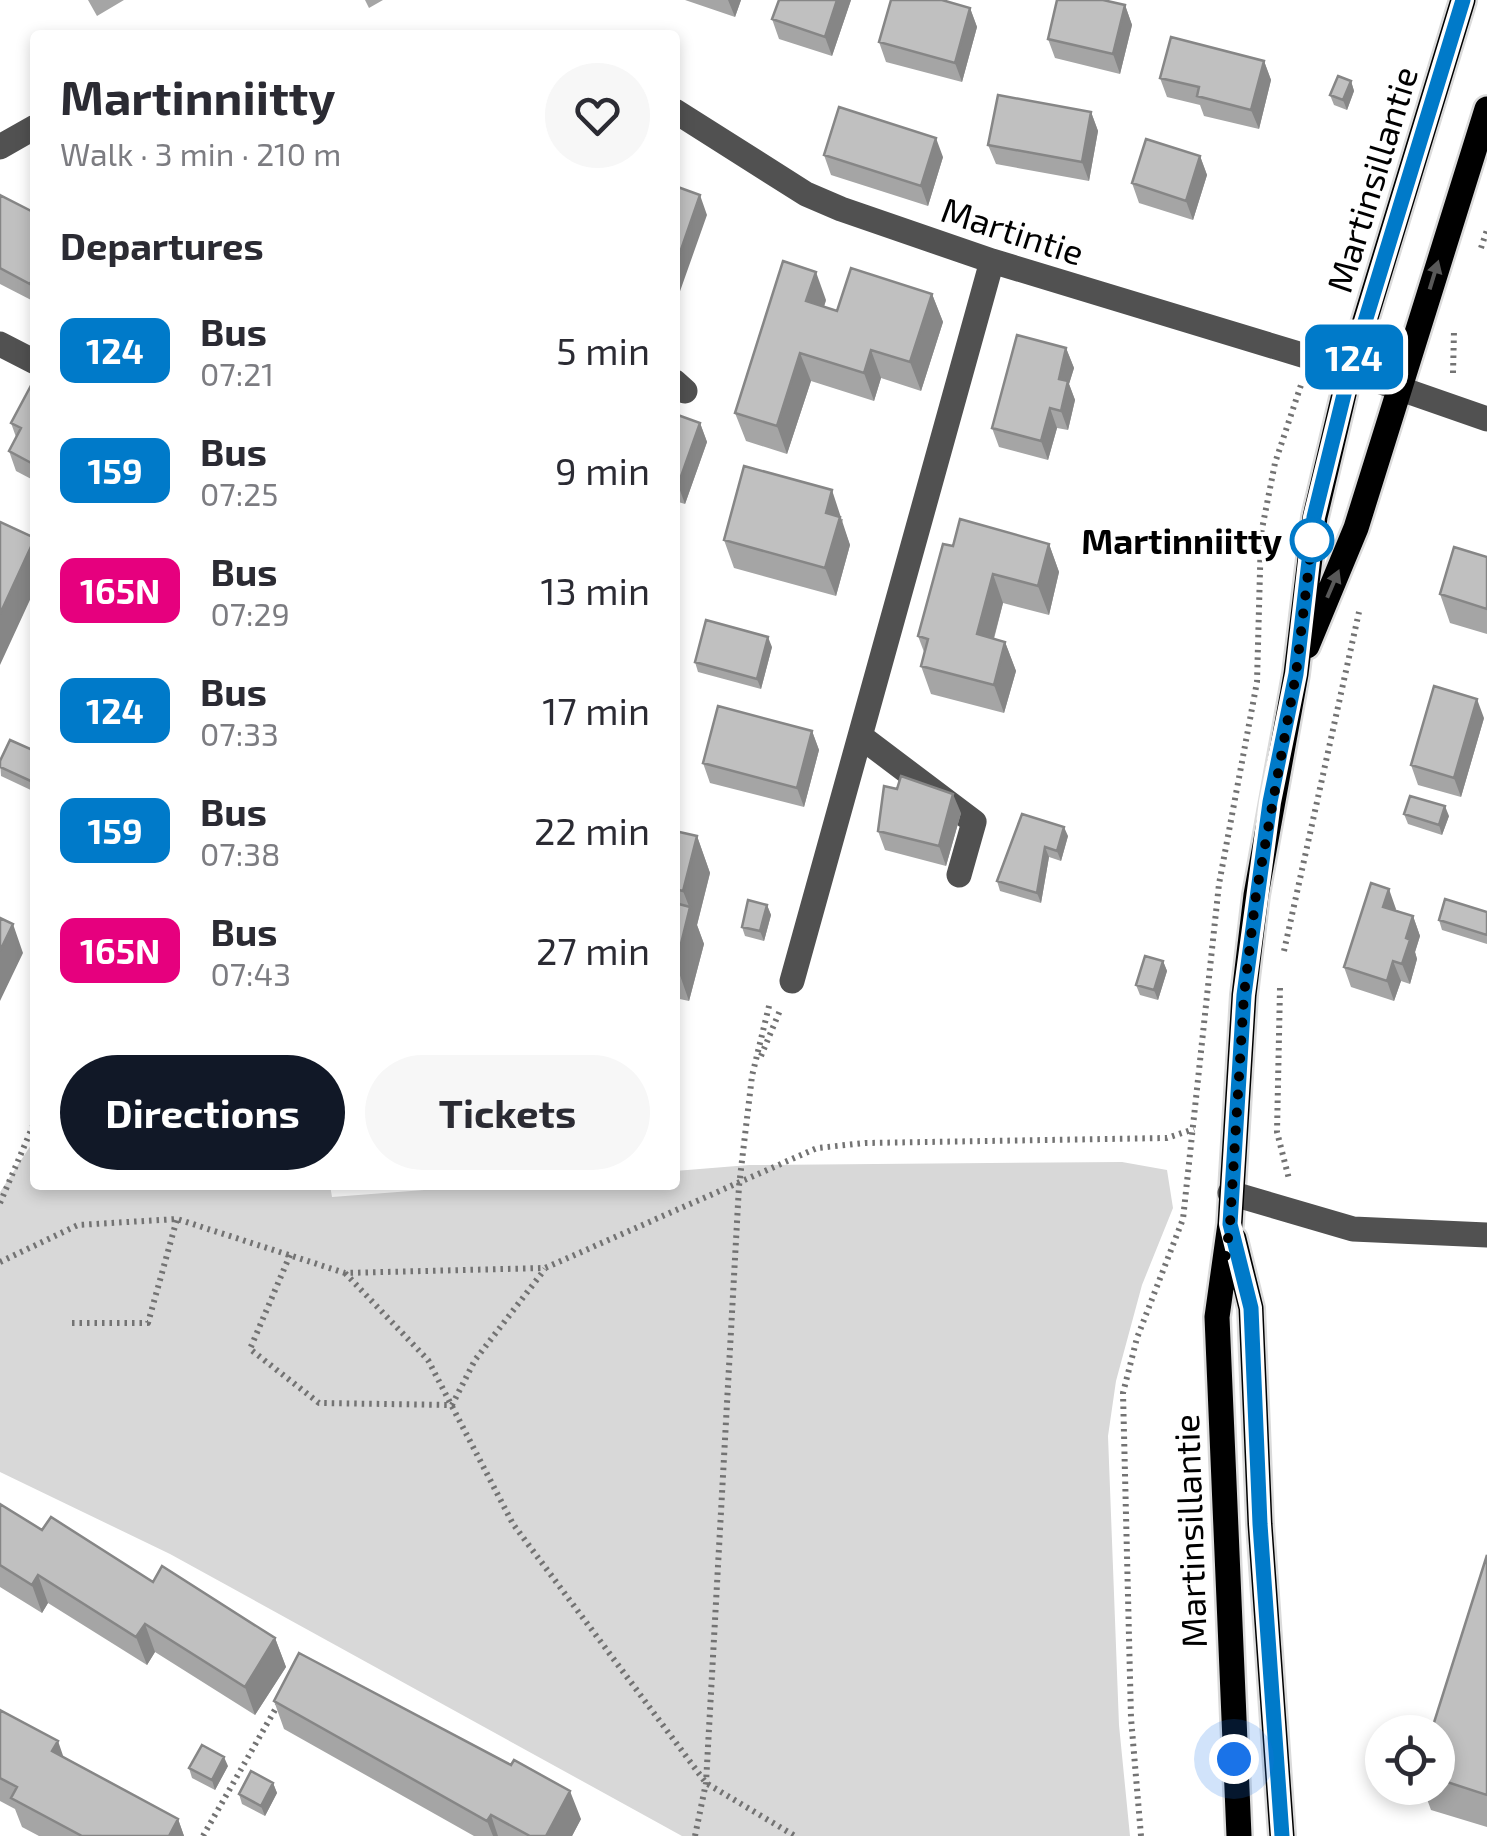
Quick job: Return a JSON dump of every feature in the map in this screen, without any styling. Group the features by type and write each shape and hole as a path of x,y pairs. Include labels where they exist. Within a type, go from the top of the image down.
{"main road":[{"name":"Martinsillantie","path":"1239,1836 1217,1317 1230,1224 1256,895 1296,674 1314,517 1349,374 1463,0"},
{"name":"Martinsillantie","path":"1296,674 1356,528 1487,109"},
{"name":"Martinsillantie","path":"1230,1224 1251,1308 1260,1524 1282,1836"}],"street":[{"name":"Martintie","path":"680,114 806,194 992,262 1312,358 1487,419"},
{"path":"0,147 30,129"},
{"path":"792,980 992,262"},
{"path":"0,344 30,359"},
{"path":"860,736 974,822 959,875"},
{"path":"1230,1193 1353,1230 1487,1236"}],"path":[{"path":"1476,259 1487,230"},
{"path":"1444,406 1453,382 1454,320"},
{"path":"1282,958 1361,605"},
{"path":"1281,975 1278,1132 1293,1215"},
{"path":"695,1836 706,1783 739,1186 752,1076 792,980"},
{"path":"0,1262 78,1224 178,1219 345,1272 545,1268 739,1186 817,1148 864,1143 1166,1138 1195,1129"},
{"path":"0,1203 30,1132"},
{"path":"72,1323 148,1323 178,1219"},
{"path":"290,1255 250,1348 319,1403 452,1406"},
{"path":"452,1406 476,1360 545,1268"},
{"path":"345,1272 428,1360 513,1524 706,1783 795,1836"},
{"path":"203,1836 288,1686"}],"shaded area":[{"path":"30,1147 30,1190 331,1190 332,1197 424,1190 680,1190 680,1171 749,1165 1122,1162 1167,1170 1173,1208 1142,1285 1116,1381 1108,1436 1119,1725 1130,1836 682,1836 170,1554 0,1472 0,1192"}],"building":[{"path":"779,0 837,0 825,37 772,19"},
{"path":"891,0 942,0 970,8 955,63 879,42"},
{"path":"1057,0 1103,0 1125,5 1113,54 1048,39"},
{"path":"1171,37 1264,61 1251,110 1197,96 1199,87 1160,78"},
{"path":"1338,76 1351,81 1343,100 1330,95"},
{"path":"998,95 1091,112 1082,162 988,145"},
{"path":"839,107 936,138 921,186 824,155"},
{"path":"1146,139 1200,156 1186,201 1132,183"},
{"path":"680,188 700,195 680,253"},
{"path":"0,195 30,210 30,284 0,268"},
{"path":"783,261 816,272 806,301 837,311 851,268 932,294 910,362 871,350 864,373 800,353 777,426 735,413"},
{"path":"1017,335 1066,348 1059,379 1068,381 1061,411 1050,408 1041,441 992,428"},
{"path":"30,387 30,462 9,451 21,428 11,423"},
{"path":"680,416 700,423 680,479"},
{"path":"744,466 832,490 826,513 840,517 825,568 724,540"},
{"path":"960,519 1049,544 1038,586 993,574 977,634 1005,642 994,685 921,666 928,639 918,636 943,544 953,546"},
{"path":"0,522 30,536 30,549 0,614"},
{"path":"1454,547 1487,557 1487,609 1440,594"},
{"path":"706,620 768,637 757,679 695,662"},
{"path":"1434,686 1477,699 1454,778 1411,765"},
{"path":"718,706 812,731 797,788 703,763"},
{"path":"10,740 30,749 30,781 0,767"},
{"path":"901,776 953,794 939,846 878,831 884,786 897,789"},
{"path":"1410,796 1445,806 1439,825 1404,814"},
{"path":"1022,814 1064,827 1057,851 1045,847 1037,893 997,881"},
{"path":"680,832 697,836 683,891 680,890"},
{"path":"1371,883 1389,889 1383,907 1413,916 1402,964 1393,961 1387,981 1344,967"},
{"path":"1445,899 1487,912 1487,935 1439,920"},
{"path":"748,900 767,905 760,931 742,927"},
{"path":"680,904 690,907 680,948"},
{"path":"0,918 13,924 0,951"},
{"path":"1145,956 1163,961 1154,990 1136,985"},
{"path":"0,1504 42,1530 51,1517 153,1582 162,1566 275,1638 245,1687 145,1624 136,1637 38,1575 32,1585 0,1565"},
{"path":"1487,1555 1487,1795 1455,1785 1455,1715 1436,1715"},
{"path":"299,1653 511,1765 514,1760 570,1791 546,1836 530,1836 491,1815 487,1821 274,1701"},
{"path":"0,1710 58,1741 52,1751 178,1819 169,1836 82,1836 11,1798 17,1787 0,1778"},
{"path":"202,1745 224,1757 212,1780 189,1768"},
{"path":"251,1771 273,1783 261,1806 239,1794"}],"bus line":[{"name":"124","path":"1282,1836 1260,1524 1251,1308 1230,1224 1244,995 1270,802 1296,674 1314,517 1349,374 1463,0"}],"place":[{"name":"Martinniitty","path":"1312,540"}],"route":[{"path":"1234,1759 1217,1317 1230,1224 1244,995 1256,895 1296,674 1312,540"}]}
